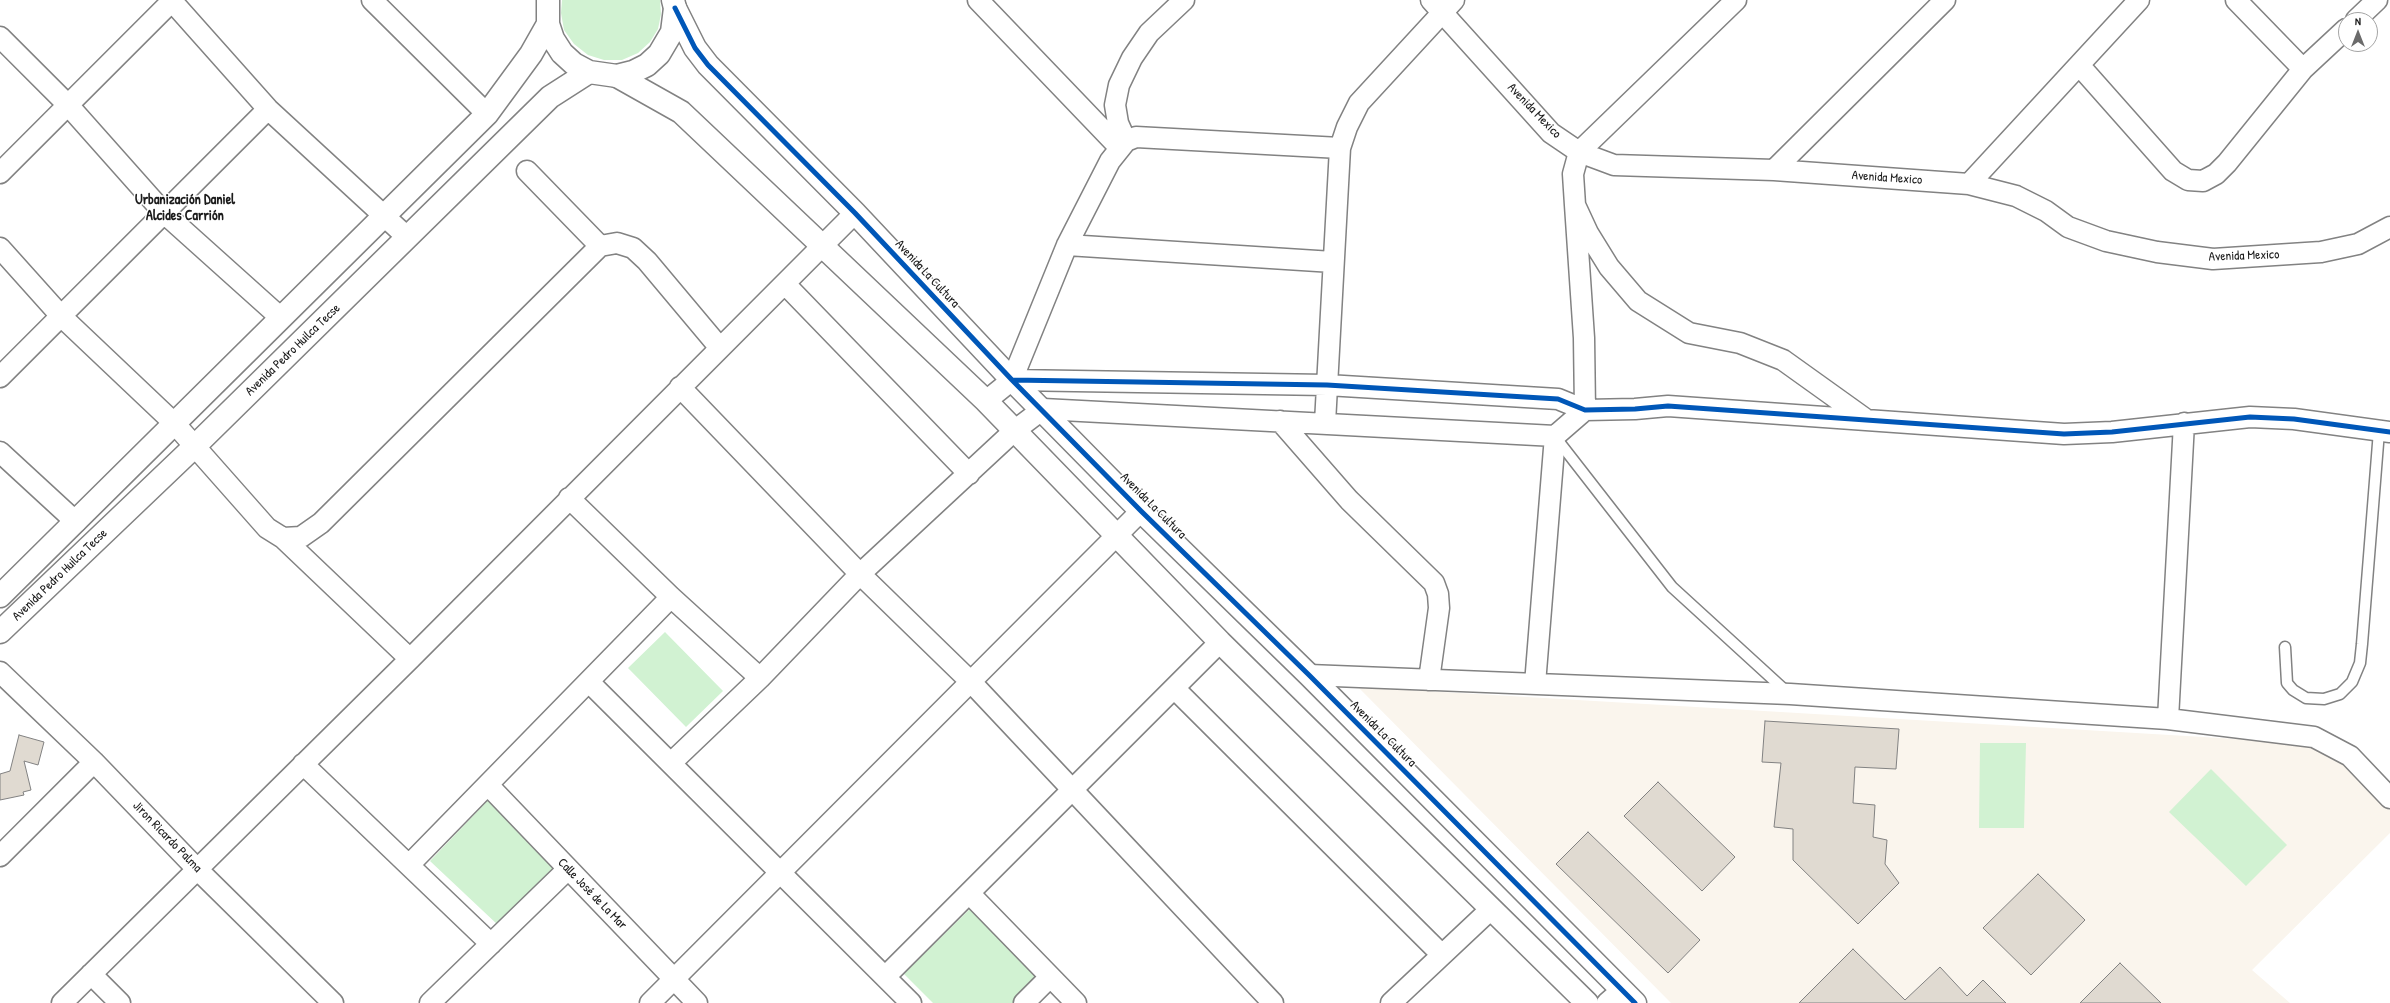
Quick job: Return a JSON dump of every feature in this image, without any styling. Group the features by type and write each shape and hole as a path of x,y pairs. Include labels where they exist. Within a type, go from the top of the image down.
{"street":[{"path":"0,173 172,0 268,109 385,215 407,237"},
{"path":"372,0 487,114"},
{"path":"548,0 548,24 553,39 562,53 574,64 589,72 617,76 681,112 986,401 1115,536 1220,642 1587,1003"},
{"path":"978,0 1122,144"},
{"path":"1122,144 1115,105 1119,85 1132,58 1150,33 1182,0"},
{"path":"671,763 760,678 860,574 1014,431 1043,409 1555,436 1585,410 1584,338 1573,174 1579,152 1736,0"},
{"path":"1774,170 1945,0"},
{"path":"1969,184 2139,0"},
{"path":"2236,0 2303,70"},
{"path":"2364,12 2377,0"},
{"path":"617,76 633,72 646,65 658,54 672,32 674,4"},
{"name":"Avenida La Cultura","path":"674,4 694,48 708,65 855,213 1012,380 1043,409 1141,511 1309,674 1622,999"},
{"path":"1325,424 1340,148 1346,127 1359,104 1443,4"},
{"name":"Avenida Mexico","path":"1443,4 1551,133 1579,152 1614,165 1774,170 1969,184 2016,196 2046,211 2068,227 2106,241 2157,252 2213,259 2321,252 2358,244 2390,227"},
{"name":"Avenida Pedro Huilca Tecse","path":"0,596 487,114 531,54 548,24"},
{"path":"0,37 68,105 164,213 281,318"},
{"path":"2079,65 2173,171 2188,180 2203,181 2216,174 2227,163 2303,70 2338,37"},
{"name":"Avenida Pedro Huilca Tecse","path":"0,632 195,446 550,97 589,72"},
{"path":"0,377 268,109"},
{"path":"986,401 1012,380 1067,244 1122,144 1136,137 1340,148"},
{"path":"527,171 600,246"},
{"path":"1575,205 1588,233 1609,267 1638,301 1689,333 1740,343 1783,360 1864,418"},
{"path":"62,1003 410,659 680,387 823,247 855,213"},
{"path":"283,538 301,537 321,522 600,246 617,243 633,248 648,261 720,348"},
{"path":"1067,244 1333,262"},
{"path":"0,248 61,316 175,424 267,528 283,538 410,659"},
{"path":"786,284 969,474"},
{"path":"1012,380 1326,385 1558,399 1585,410 1635,409 1668,406 1864,418 2064,434 2112,432 2250,417 2294,419 2385,432"},
{"path":"680,387 860,574 971,682 1273,1003"},
{"path":"1280,421 1349,500 1434,583 1438,594 1439,608 1429,680"},
{"path":"2168,719 2184,423"},
{"path":"1535,684 1555,436"},
{"path":"0,452 76,522"},
{"path":"569,498 670,597 760,678"},
{"path":"650,1003 1141,511"},
{"path":"409,865 589,682 670,597"},
{"path":"885,977 1220,642"},
{"name":"Jiron Ricardo Palma","path":"0,672 94,762 198,870 332,1003"},
{"path":"1309,674 1790,694 2168,719 2314,737 2350,756 2390,798"},
{"path":"589,682 911,1003"},
{"path":"1174,688 1442,955"},
{"path":"0,856 94,762"},
{"path":"303,764 491,944"},
{"name":"Calle José de La Mar","path":"488,785 697,1003"},
{"path":"430,1003 568,870"},
{"path":"969,893 1076,1003"},
{"path":"1391,1003 1491,909"},
{"path":"91,974 120,1003"},
{"path":"1024,1003 1050,977"}],"lane":[{"path":"2285,647 2287,683 2293,690 2306,698 2324,699 2340,694 2352,682 2360,663 2385,432"},
{"path":"1555,436 1672,587 1790,694"}],"shaded area":[{"path":"1358,687 2322,744 2390,809 2390,833 2252,970 2290,1003 1671,1003"}],"green space":[{"path":"562,0 660,0 661,14 658,29 650,42 638,53 622,60 604,60 588,55 574,44 564,30 561,13"},
{"path":"665,632 723,691 686,727 628,668"},
{"path":"1980,743 2026,743 2024,828 1979,828"},
{"path":"2211,769 2287,845 2246,886 2169,812"},
{"path":"495,793 562,862 499,926 430,861"},
{"path":"978,901 1045,973 1014,1003 933,1003 904,974"}],"building":[{"path":"1765,721 1899,729 1896,769 1855,767 1853,803 1875,805 1873,837 1887,840 1885,864 1899,883 1858,924 1793,860 1793,829 1774,827 1781,763 1762,762"},
{"path":"19,735 44,742 38,765 24,761 31,790 23,792 24,795 0,800 0,774 10,771"},
{"path":"1658,782 1735,857 1702,891 1624,816"},
{"path":"1588,832 1700,940 1668,973 1556,864"},
{"path":"2038,874 2085,920 2031,975 1983,928"},
{"path":"1853,949 1905,1000 1940,967 1967,996 1983,980 2006,1003 1799,1003"},
{"path":"2120,963 2161,1003 2080,1003"}],"cycle path":[{"path":"675,8 695,48 708,65 855,213 1012,380 1141,511 1309,675 1635,1003"},
{"path":"1012,380 1327,385 1558,399 1585,410 1635,409 1668,406 2064,434 2112,432 2250,417 2294,419 2390,432"}],"district":[{"name":"Urbanización Daniel Alcides Carrión","path":"185,208"}]}
